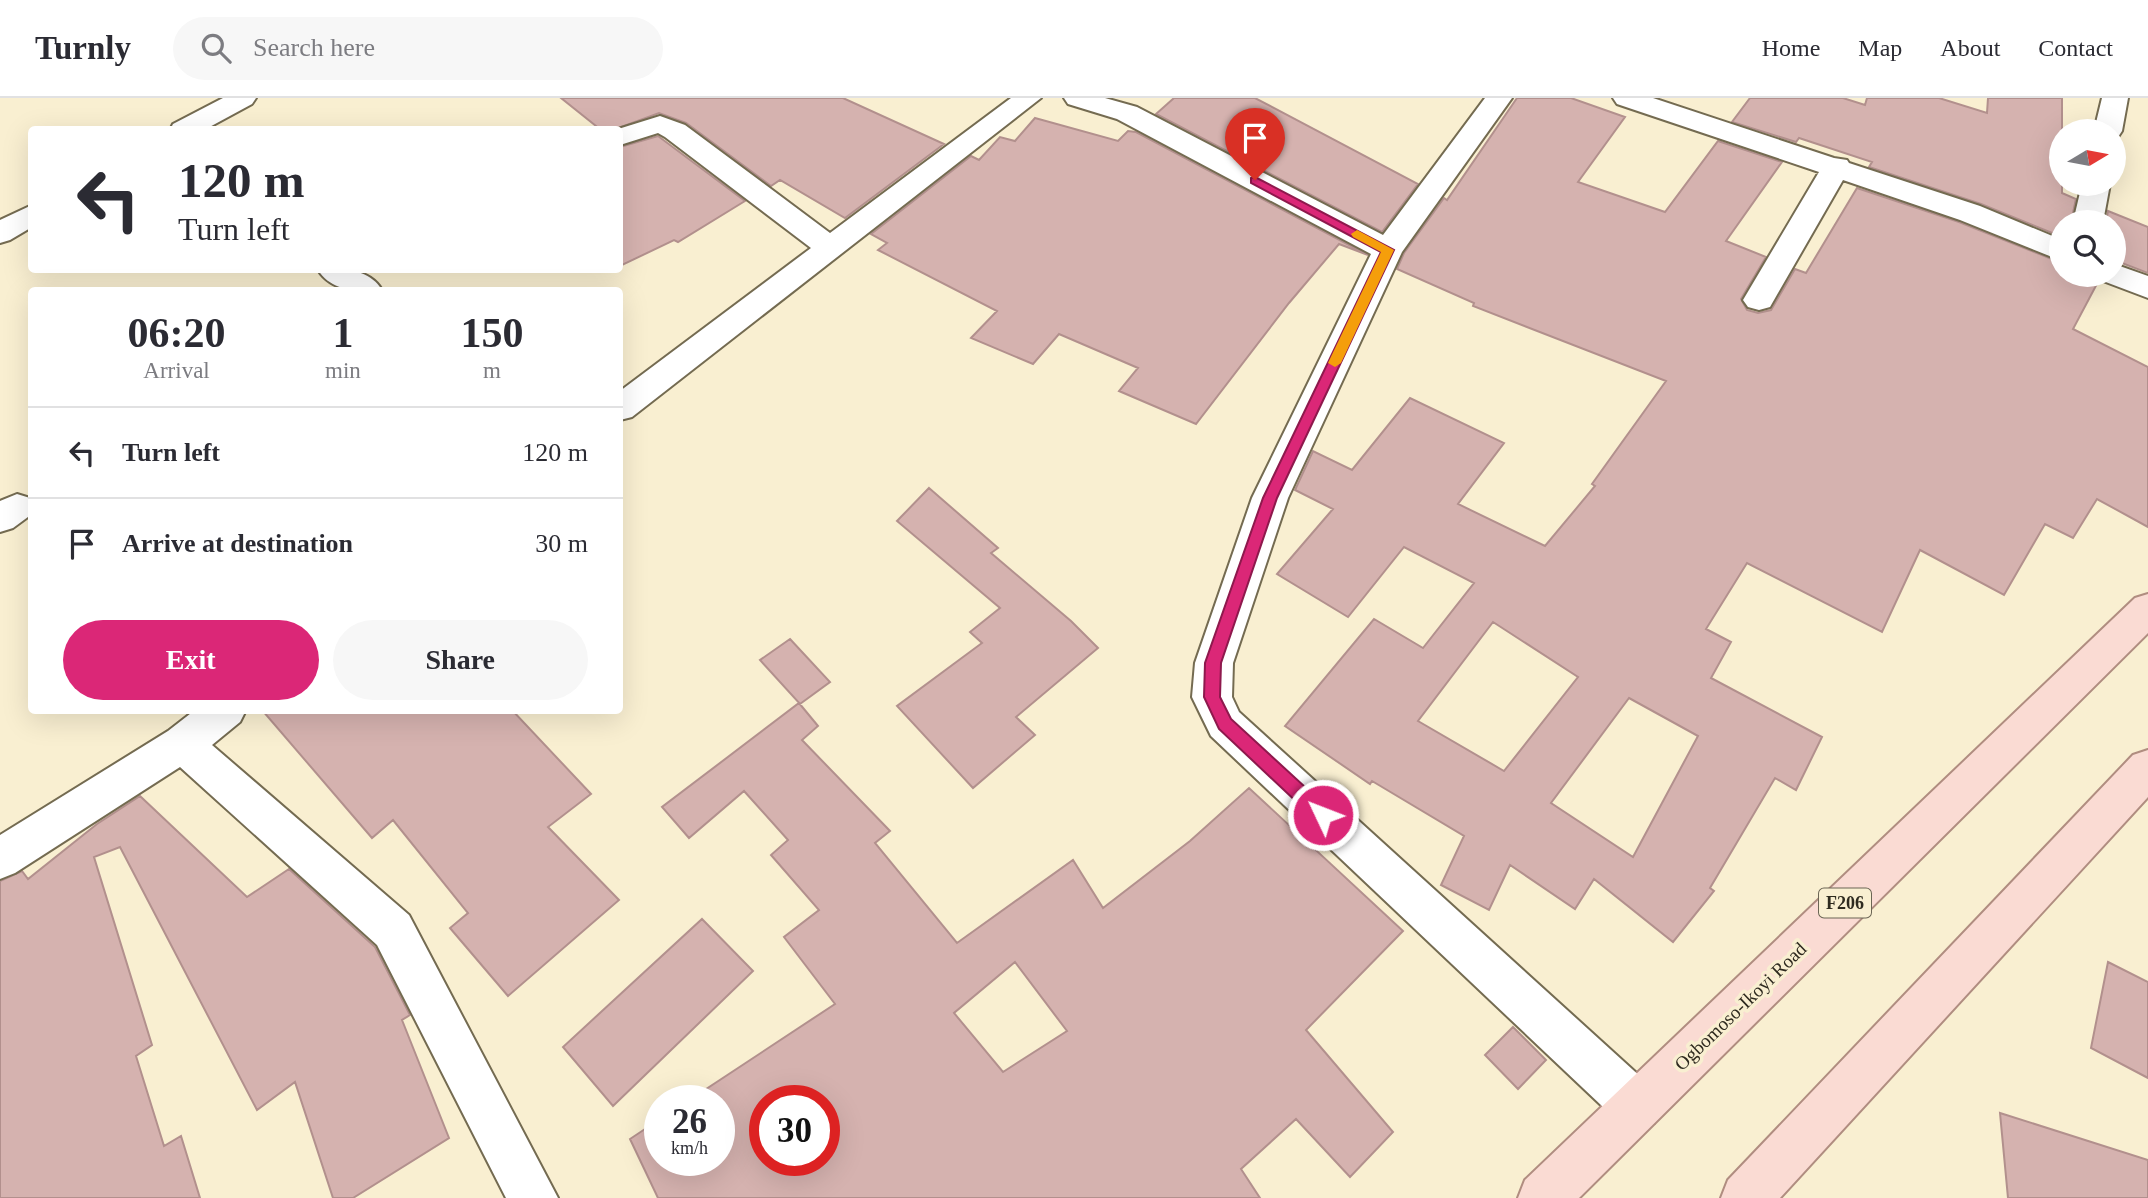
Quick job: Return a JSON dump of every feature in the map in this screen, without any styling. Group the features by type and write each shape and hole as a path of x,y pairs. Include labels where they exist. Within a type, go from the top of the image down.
{"main road":[{"name":"Ogbomoso-Ikoyi Road","path":"1543,1198 2148,609"},
{"path":"1746,1198 2148,768"}],"street":[{"path":"190,126 243,98"},
{"path":"623,406 1028,98"},
{"path":"1077,98 1127,113 1388,250"},
{"path":"1499,98 1388,250 1270,498 1213,663 1212,697 1225,724 1637,1106"},
{"path":"1626,98 1680,106 1970,213 2049,246"},
{"path":"2111,119 2115,98"},
{"path":"623,136 660,124 674,131 830,248"},
{"path":"1759,300 1837,166"},
{"path":"0,233 28,216"},
{"path":"338,273 362,287"},
{"path":"2126,279 2148,288"},
{"path":"0,859 182,744 221,714"},
{"path":"182,744 393,930 533,1198"}],"building":[{"path":"561,98 843,98 944,144 845,218 780,180 771,186 686,123 659,113 623,126 596,126"},
{"path":"1174,98 1255,98 1418,184 1382,232 1156,114"},
{"path":"1517,98 1571,98 1625,117 1578,182 1665,212 1718,141 1782,162 1726,241 1766,257 1741,299 1747,310 1758,313 1771,310 1795,269 1806,273 1857,188 1959,222 2049,258 2049,287 2095,287 2073,329 2148,367 2148,527 2097,499 2073,538 2045,524 2004,595 1920,550 1882,632 1747,563 1706,629 1731,642 1711,678 1822,737 1796,790 1775,778 1710,888 1714,891 1673,942 1594,879 1575,909 1510,865 1489,910 1441,885 1464,836 1372,781 1370,784 1285,726 1374,619 1423,648 1474,583 1404,547 1348,617 1277,574 1333,509 1295,490 1313,451 1352,470 1410,398 1504,443 1458,504 1545,546 1595,486 1592,484 1666,381 1473,306 1474,303 1397,269 1404,253 1444,198 1447,200","holes":["1493,622 1578,677 1504,771 1418,721","1629,698 1698,736 1633,857 1551,803"]},
{"path":"1750,98 1843,98 1865,105 1867,98 1939,98 1987,113 1988,98 2062,98 2062,119 2049,119 2049,196 2069,196 2076,199 2074,210 2049,210 2049,232 1981,204 1869,167 1872,162 1799,138 1796,142 1732,122"},
{"path":"1035,118 1118,141 1128,131 1136,132 1368,255 1339,244 1289,303 1196,424 1119,391 1138,368 1059,334 1033,364 971,338 997,311 878,250 887,243 871,234 971,156 979,160 1000,137 1015,141"},
{"path":"658,136 745,201 678,242 674,240 623,265 623,146"},
{"path":"2126,218 2148,227 2148,273 2126,265"},
{"path":"929,488 998,548 991,553 1071,621 1098,648 1016,717 1035,735 973,788 897,706 982,643 970,632 1000,608 897,521"},
{"path":"790,639 830,682 800,704 760,660"},
{"path":"799,703 818,726 802,740 890,831 875,843 957,943 1073,860 1103,908 1190,841 1249,788 1403,931 1306,1030 1393,1132 1350,1177 1296,1119 1241,1169 1260,1198 658,1198 648,1176 735,1176 735,1085 712,1085 835,1004 784,937 819,910 771,855 788,840 744,791 689,838 662,807","holes":["1015,962 1067,1031 1003,1072 954,1013"]},
{"path":"265,714 516,714 591,794 548,827 619,900 508,996 450,928 468,913 393,820 372,838"},
{"path":"140,796 247,897 289,869 375,947 410,1015 402,1020 449,1138 353,1198 333,1198 295,1082 257,1110 120,847 94,857 152,1045 136,1056 164,1146 181,1136 200,1198 0,1198 0,881 22,871 28,879 97,824"},
{"path":"702,919 753,971 613,1106 563,1047"},
{"path":"2108,962 2148,982 2148,1078 2091,1048"},
{"path":"1513,1027 1546,1060 1518,1089 1485,1055"},
{"path":"2000,1113 2148,1160 2148,1198 2008,1198"},
{"path":"644,1130 644,1168 630,1139"}],"slow traffic":[{"path":"1335,363 1388,250 1357,234"}],"route":[{"path":"1255,180 1388,250 1270,498 1213,663 1212,697 1225,724 1323,815"}]}
